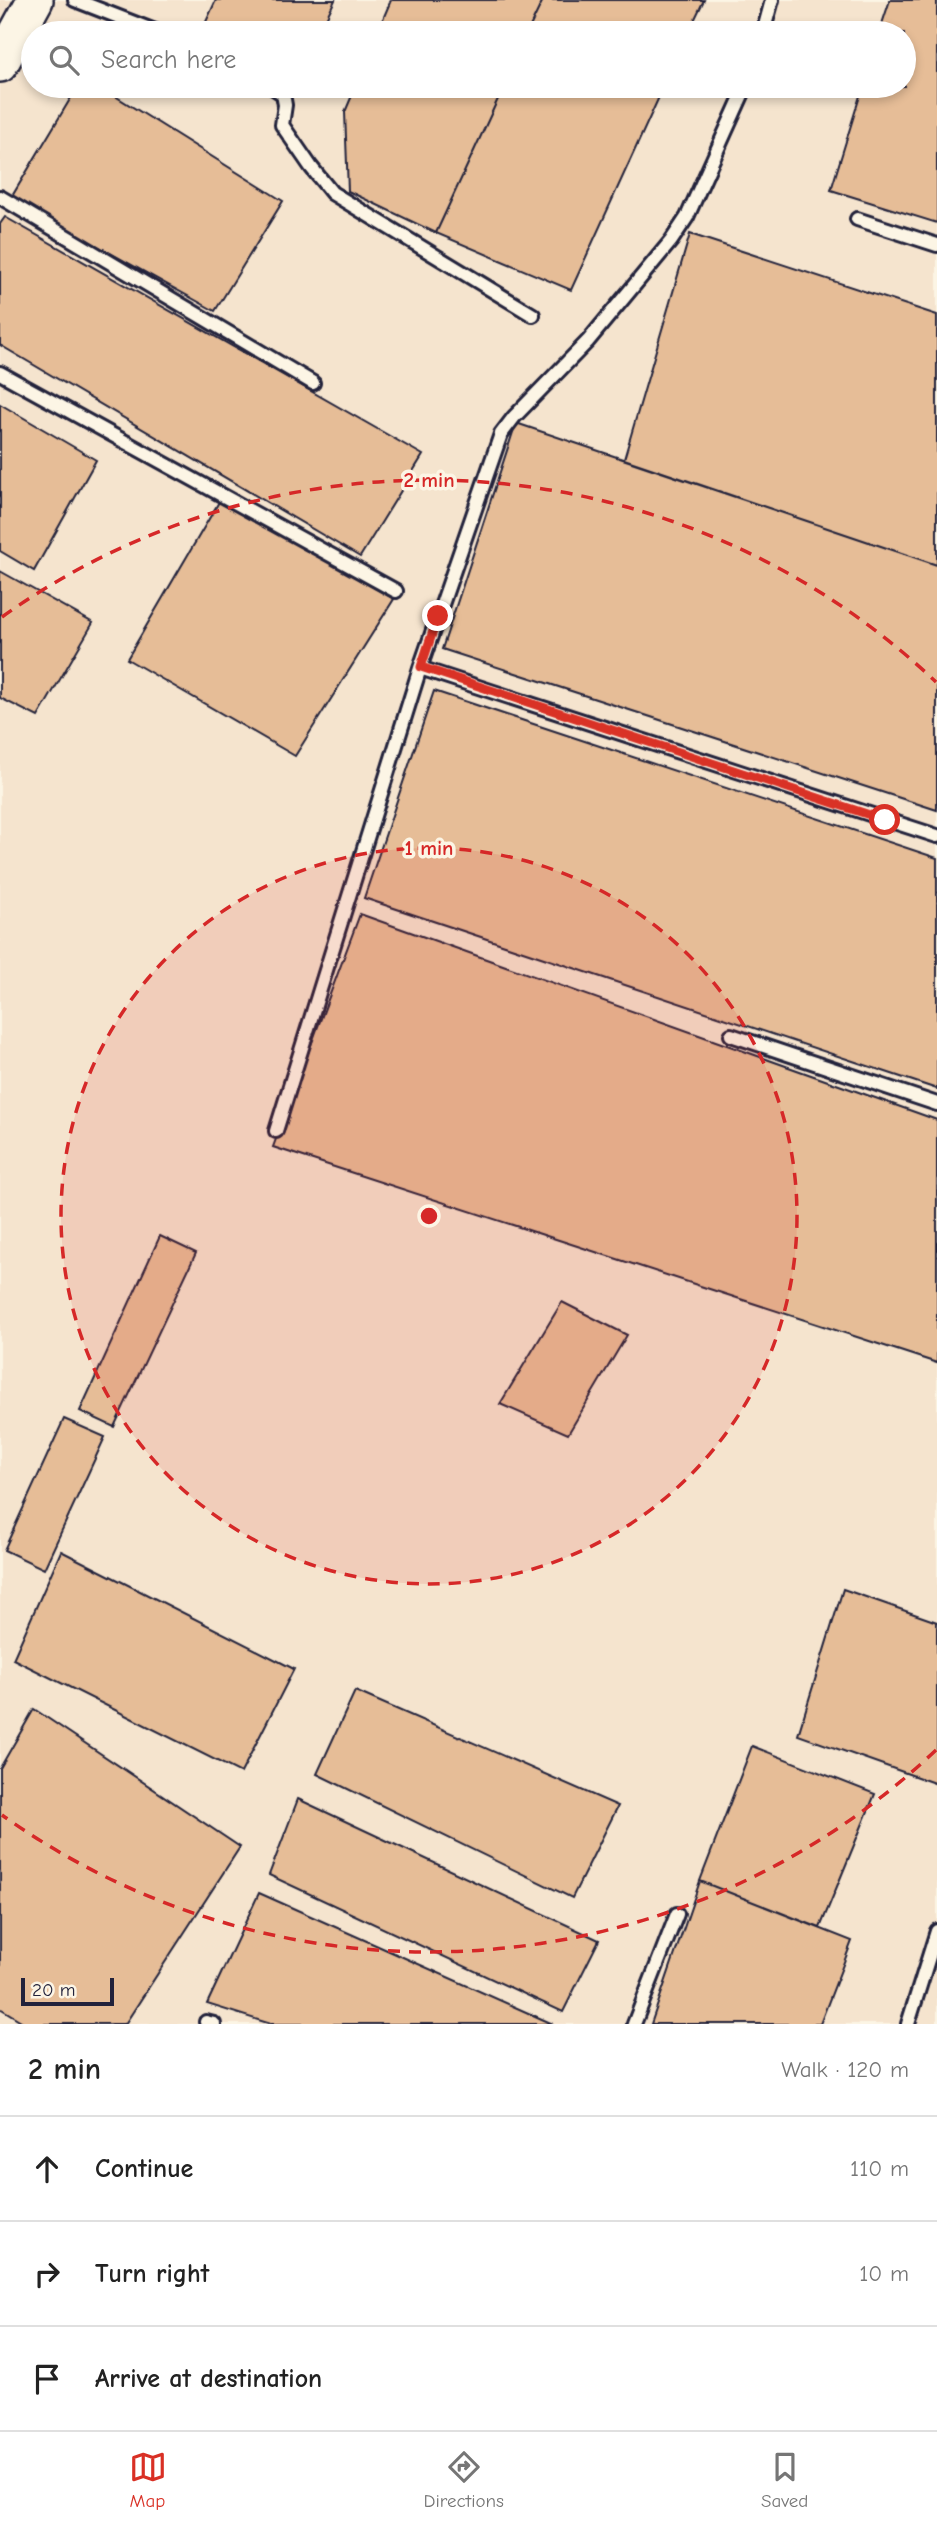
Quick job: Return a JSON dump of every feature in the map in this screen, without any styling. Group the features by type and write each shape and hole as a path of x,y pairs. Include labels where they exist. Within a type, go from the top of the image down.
{"main road":[{"path":"24,21 36,0"},
{"path":"0,64 21,27"}],"lane":[{"path":"75,0 129,21"},
{"path":"766,21 772,0"},
{"path":"284,98 282,125 332,193 533,315"},
{"path":"276,1131 421,667 501,434 587,341 671,241 687,217 741,98"},
{"path":"0,197 313,383"},
{"path":"857,219 937,245"},
{"path":"0,373 396,591"},
{"path":"421,667 937,836"},
{"path":"731,1035 937,1104"},
{"path":"634,2024 677,1914"},
{"path":"908,2024 937,1931"}],"shaded area":[{"path":"0,0 937,0 937,2024 0,2024"}],"building":[{"path":"216,0 335,0 325,21 206,21"},
{"path":"391,0 543,0 533,21 382,21"},
{"path":"543,0 704,0 694,21 533,21"},
{"path":"890,0 937,0 937,223 831,190 859,98 916,98 916,21 883,21"},
{"path":"71,98 118,98 283,201 215,311 11,198"},
{"path":"351,98 498,98 436,233 348,191 345,112"},
{"path":"498,98 659,98 571,290 436,233"},
{"path":"5,217 423,455 360,557 0,345 0,224"},
{"path":"690,234 937,315 937,565 624,459"},
{"path":"0,404 96,460 34,571 0,551"},
{"path":"516,423 937,565 937,810 442,649"},
{"path":"220,500 394,599 295,756 127,659"},
{"path":"0,571 93,623 38,717 0,698"},
{"path":"434,691 937,858 937,1089 364,898"},
{"path":"360,914 937,1120 937,1363 273,1147"},
{"path":"160,1236 196,1253 114,1427 80,1411"},
{"path":"562,1302 627,1335 568,1434 500,1404"},
{"path":"64,1419 105,1437 44,1569 4,1550"},
{"path":"61,1551 294,1669 241,1773 13,1659"},
{"path":"843,1589 937,1622 937,1784 798,1735"},
{"path":"355,1691 618,1806 572,1898 317,1774"},
{"path":"34,1709 240,1847 125,2024 26,2024 0,2008 0,1768"},
{"path":"752,1746 875,1794 820,1928 700,1881"},
{"path":"298,1799 599,1940 563,2012 269,1875"},
{"path":"700,1881 852,1941 820,2024 651,2024"},
{"path":"259,1893 553,2024 271,2024 207,2004"}],"route":[{"path":"438,616 421,667 885,820"}]}
